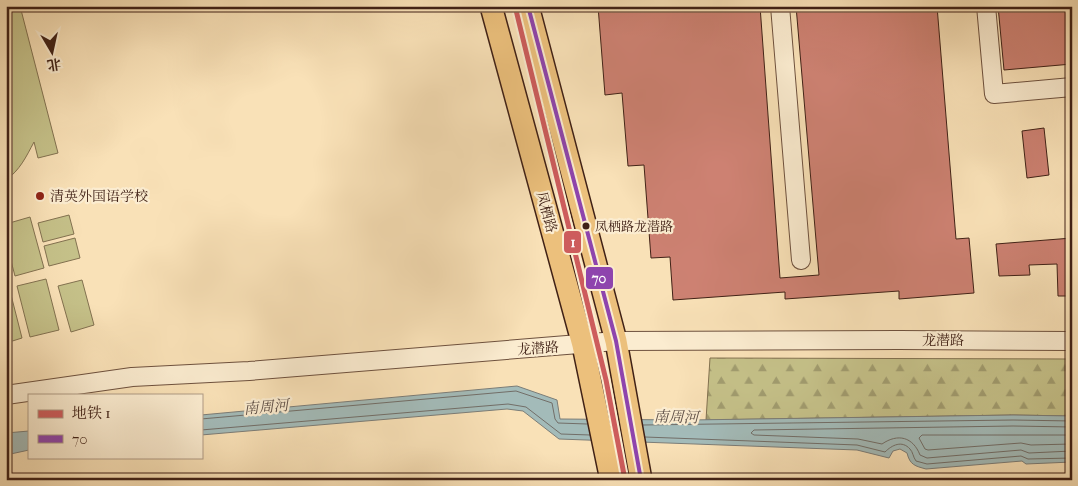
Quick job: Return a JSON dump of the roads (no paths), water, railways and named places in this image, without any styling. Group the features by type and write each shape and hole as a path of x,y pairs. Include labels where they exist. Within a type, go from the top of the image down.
{"main road":[{"name":"凤栖路","path":"491,6 583,345 611,480"},
{"path":"528,6 616,341 641,480"}],"street":[{"path":"780,6 801,260"},
{"path":"986,6 994,94 1072,87"},
{"name":"龙潜路","path":"6,396 132,377 249,371 616,341 1072,341"}],"water":[{"path":"517,386 557,400 560,419 690,420 1013,415 1072,416 1072,462 1026,464 1022,461 926,469 914,464 907,453 900,449 893,451 889,458 857,450 559,439 523,411 507,409 202,435 202,415"},
{"path":"28,431 28,450 6,455 6,433"}],"metro line":[{"name":"1","path":"515,6 606,380 625,480"}],"place":[{"name":"清英外国语学校","path":"40,196"},
{"name":"凤栖路龙潜路","path":"586,226"}],"water label":[{"name":"南周河","path":"266,407"},
{"name":"南周河","path":"676,417"}]}
